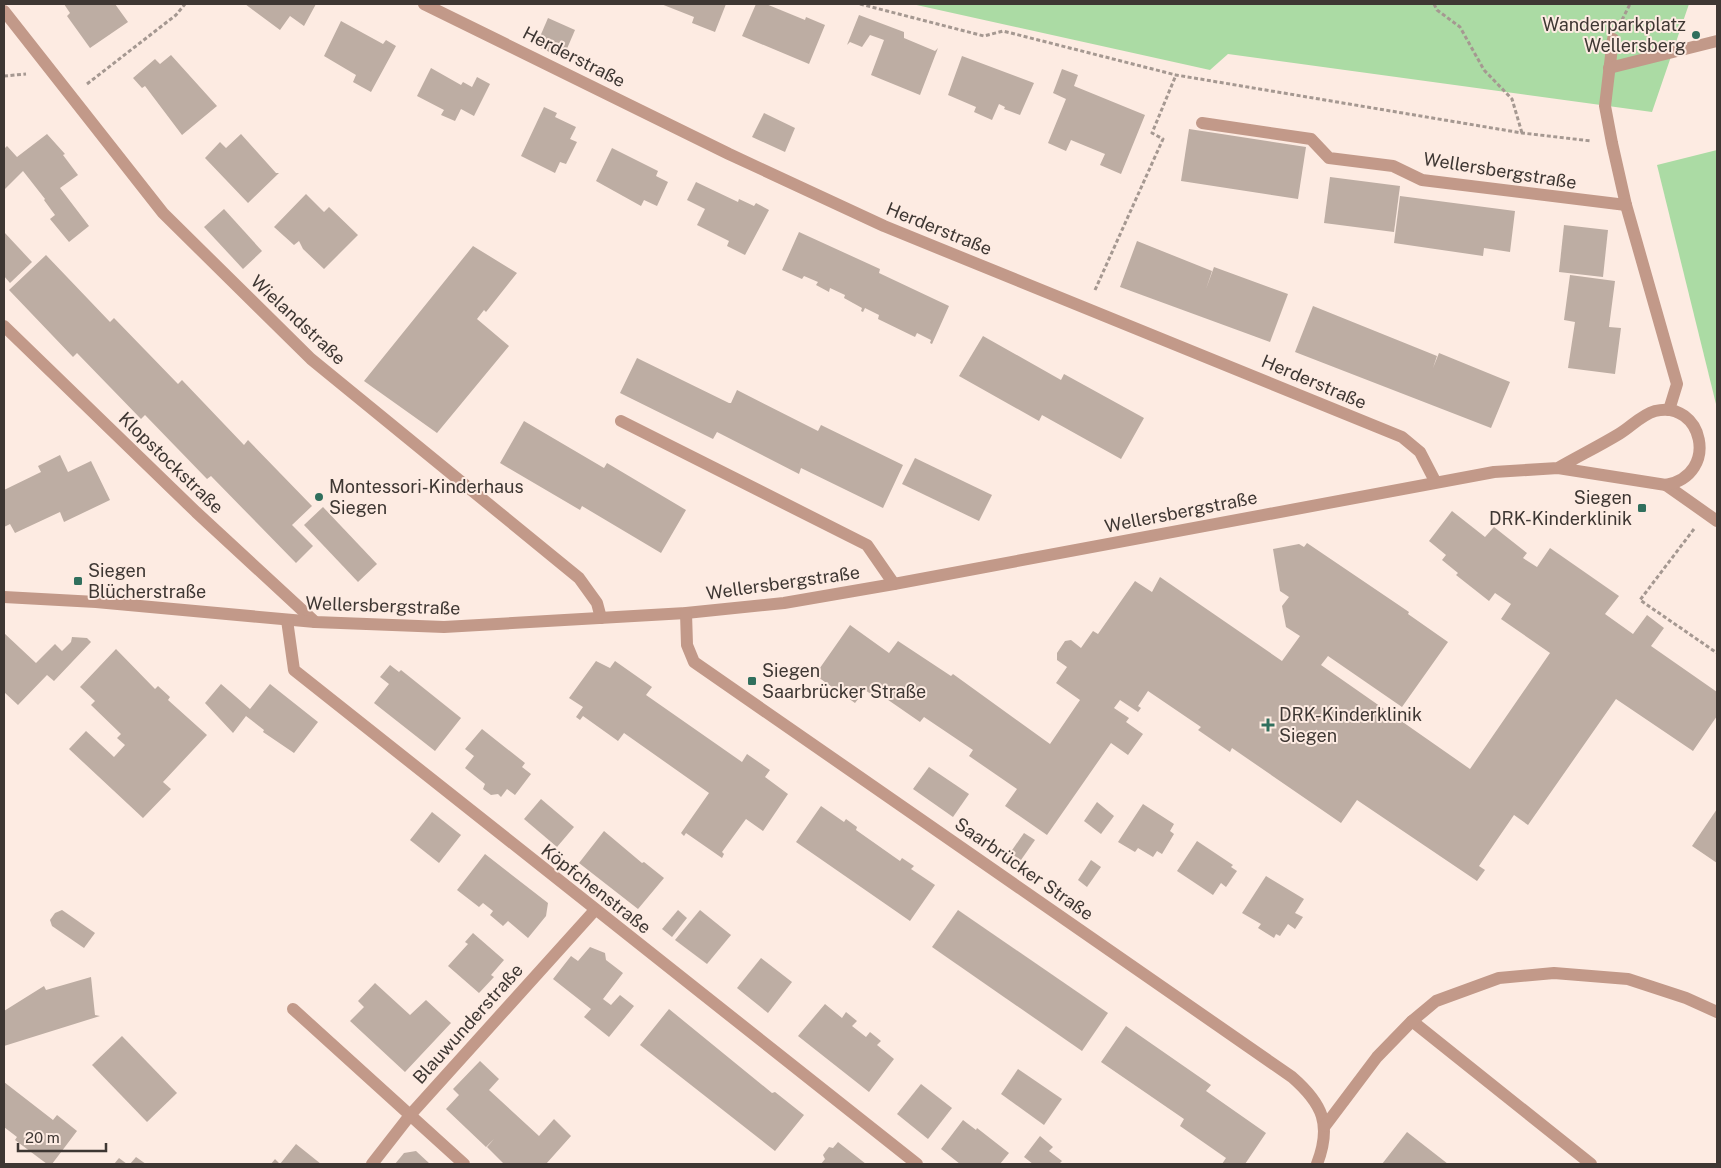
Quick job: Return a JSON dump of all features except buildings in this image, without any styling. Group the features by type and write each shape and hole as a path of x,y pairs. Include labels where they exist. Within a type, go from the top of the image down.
{"street":[{"name":"Herderstraße","path":"424,4 729,154 866,218 1402,438 1420,452 1435,481"},
{"name":"Wielandstraße","path":"4,11 163,213 304,352 579,578 597,602 601,618"},
{"path":"1614,39 1605,106 1612,144 1626,205 1677,384 1670,410 1687,419 1697,430 1701,445 1697,464 1688,476 1676,483 1666,485"},
{"path":"1609,68 1717,41"},
{"name":"Wellersbergstraße","path":"1202,123 1311,139 1329,158 1393,166 1422,180 1626,205"},
{"name":"Klopstockstraße","path":"4,326 196,512 315,622"},
{"name":"Wellersbergstraße","path":"1558,468 1620,433 1644,415 1656,411 1670,410"},
{"path":"621,421 867,545 894,584"},
{"name":"Wellersbergstraße","path":"4,597 96,602 315,622 444,627 686,613 784,603 894,584 1435,481 1494,472 1558,468 1666,485"},
{"path":"1666,485 1717,521"},
{"name":"Saarbrücker Straße","path":"686,613 688,645 694,662 1292,1077 1309,1092 1321,1109 1325,1126"},
{"name":"Köpfchenstraße","path":"287,620 294,670 594,910 917,1164"},
{"name":"Blauwunderstraße","path":"372,1164 411,1114 594,910"},
{"path":"1317,1164 1325,1126 1377,1057 1412,1021 1436,1001 1471,987 1499,978 1554,973 1628,979 1686,998 1717,1012"},
{"path":"293,1009 464,1164"},
{"path":"1412,1021 1591,1164"}],"path":[{"path":"71,96 176,14 185,4"},
{"path":"860,4 984,36 1003,31 1176,75 1522,133 1612,144"},
{"path":"1434,4 1437,10 1460,27 1484,70 1512,99 1522,133"},
{"path":"1086,309 1163,140 1152,133 1176,75"},
{"path":"1688,537 1640,600 1717,653"}],"green space":[{"path":"912,4 1689,4 1652,112 1228,54 1210,70"},
{"path":"1717,150 1717,408 1657,165"}],"place":[{"name":"Wanderparkplatz Wellersberg","path":"1696,35"},
{"name":"Montessori-Kinderhaus Siegen","path":"319,497"},
{"name":"Siegen DRK-Kinderklinik","path":"1642,508"},
{"name":"Siegen Blücherstraße","path":"78,581"},
{"name":"Siegen Saarbrücker Straße","path":"752,681"},
{"name":"DRK-Kinderklinik Siegen","path":"1268,725"}]}
